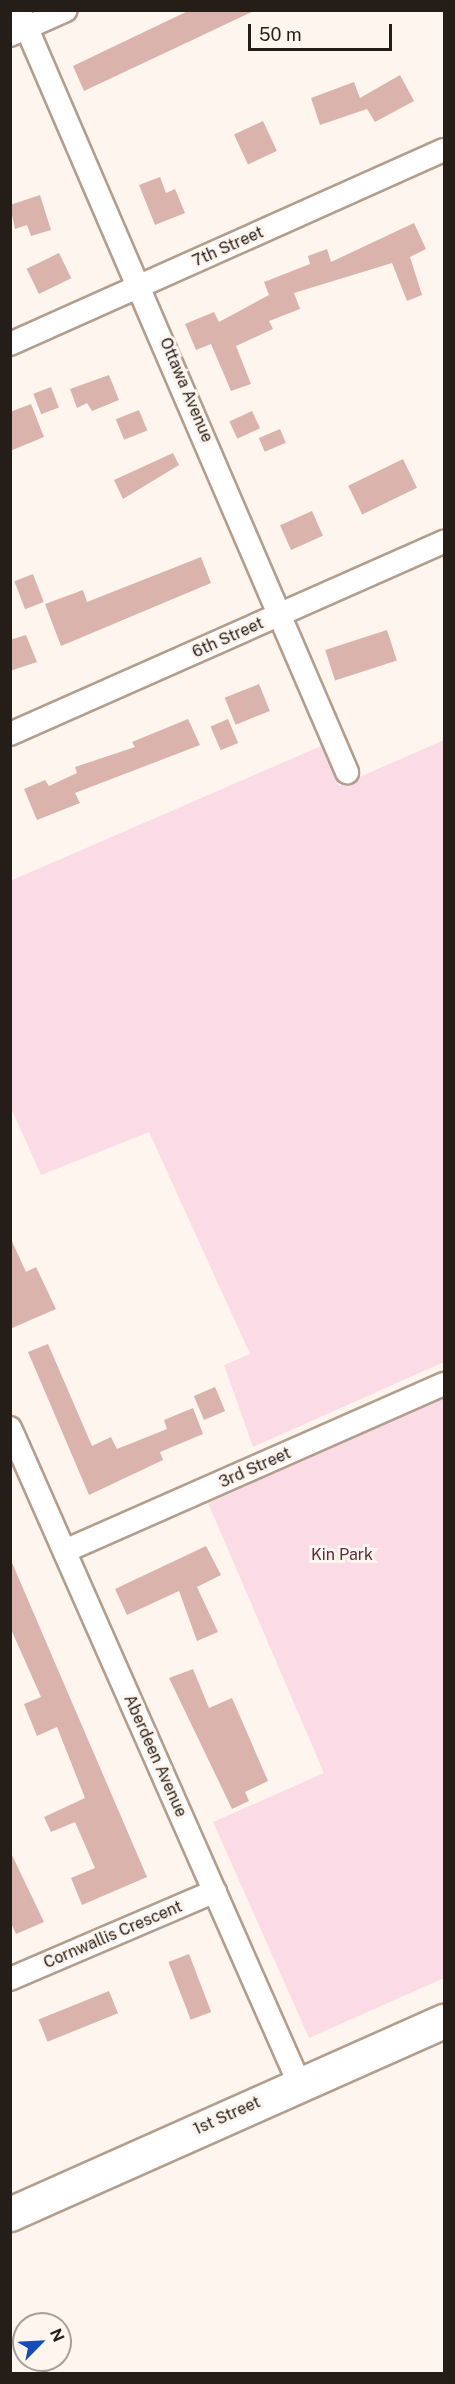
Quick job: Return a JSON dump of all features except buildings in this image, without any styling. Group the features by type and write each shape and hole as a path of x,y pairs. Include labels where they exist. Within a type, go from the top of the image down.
{"street":[{"path":"19,25 66,10"},
{"name":"Ottawa Avenue","path":"19,25 142,286 347,772"},
{"name":"7th Street","path":"10,344 444,150"},
{"name":"6th Street","path":"10,734 444,542"},
{"name":"3rd Street","path":"65,1551 444,1384"},
{"name":"Aberdeen Avenue","path":"10,1428 299,2083"},
{"name":"Cornwallis Crescent","path":"10,1979 215,1891"},
{"name":"1st Street","path":"10,2214 299,2083 444,2021"}],"green space":[{"path":"444,740 444,1362 253,1447 224,1365 250,1354 149,1132 41,1175 11,1108 10,881 321,746 339,786"},
{"name":"Kin Park","path":"444,1398 444,1978 309,2038 213,1822 324,1773 208,1503"}]}
